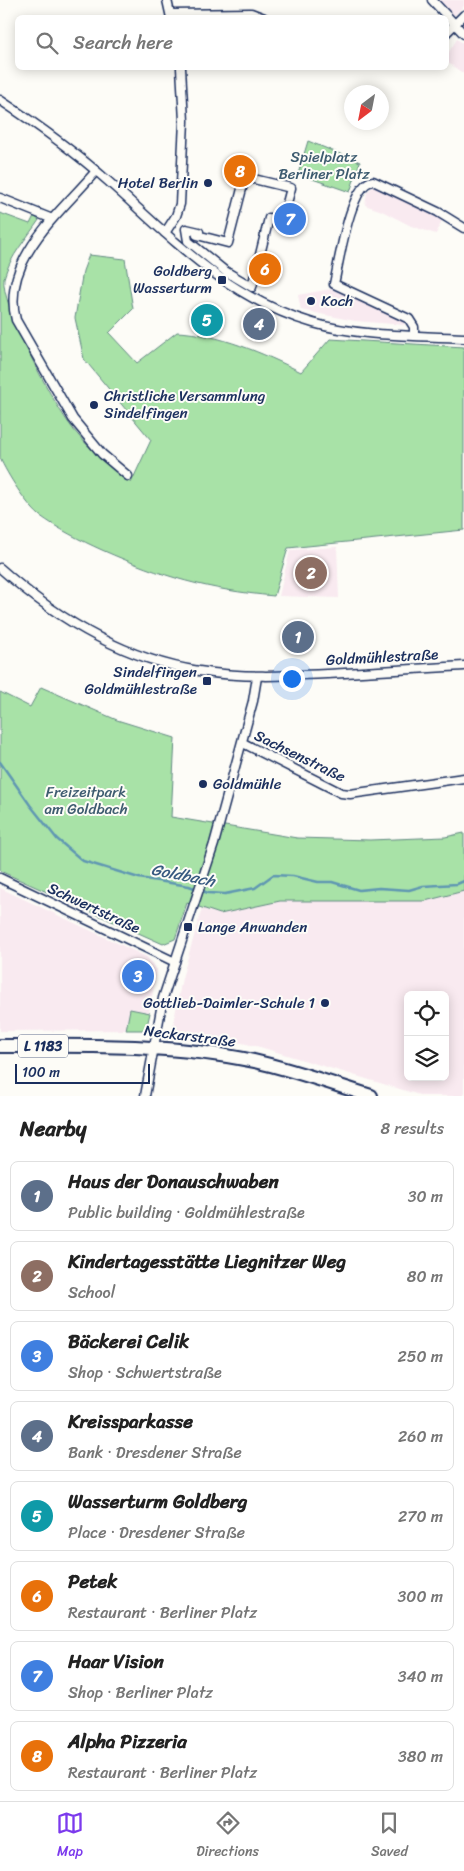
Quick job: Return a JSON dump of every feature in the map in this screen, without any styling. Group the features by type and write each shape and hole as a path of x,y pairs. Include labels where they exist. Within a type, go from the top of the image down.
{"main road":[{"name":"Neckarstraße","path":"0,1046 154,1047 254,1061 371,1096"}],"street":[{"path":"167,0 171,15"},
{"path":"432,0 448,15"},
{"path":"198,15 251,13 256,15"},
{"path":"449,30 464,15"},
{"path":"449,16 464,34"},
{"path":"165,233 176,216 180,204 184,122 181,70"},
{"path":"0,100 47,132 96,171 165,233 222,280 258,302 283,313 326,327 464,338"},
{"path":"96,171 50,218 20,260 12,276 9,294 11,308 73,419 102,454 128,476"},
{"path":"245,177 291,188 282,222 269,218 252,287 225,271 188,240 186,229 198,232 197,235 228,243 245,177"},
{"path":"414,335 414,327 409,319 334,284 354,201 363,186 373,181 438,212 464,228"},
{"path":"0,198 50,218"},
{"name":"Goldmühlestraße","path":"0,568 57,613 125,649 191,670 257,677 464,666"},
{"path":"145,1096 164,998 202,882 243,743 257,677"},
{"name":"Sachsenstraße","path":"243,743 341,793 350,794 464,778"},
{"name":"Schwertstraße","path":"0,878 175,962"}],"shaded area":[{"path":"439,0 464,0 464,6 454,16"},
{"path":"457,39 464,44 464,74 449,63 449,52"},
{"path":"373,187 383,187 443,218 436,234 411,226 382,211 365,205 367,192"},
{"path":"331,289 402,320 405,325 355,321 301,310 298,295"},
{"path":"337,547 339,598 279,596 290,550"},
{"path":"0,888 147,957 157,970 146,1028 141,1030 0,1031"},
{"path":"464,891 464,1096 423,1096 260,1047 219,1038 172,1031 182,978 202,908 220,914 280,901 425,901"}],"green space":[{"name":"Spielplatz Berliner Platz","path":"308,141 360,162 350,192 298,174"},
{"path":"0,213 30,224 34,216 39,220 15,255 4,278 5,291 10,308 28,351 50,393 74,431 131,483 151,440 84,359 75,318 83,271 89,255 125,259 133,309 109,333 137,363 177,332 209,336 225,341 272,358 301,372 330,339 464,347 464,530 288,548 274,596 206,586 145,568 69,534 46,520 34,510 23,496 0,458"},
{"name":"Freizeitpark am Goldbach","path":"41,687 117,720 175,738 171,817 297,838 370,840 445,837 464,833 464,891 425,901 280,901 220,914 187,903 175,939 163,944 0,871 0,692 30,707"},
{"path":"130,1009 150,1013 147,1026 143,1030 126,1030"}],"waterway":[{"name":"Goldbach","path":"0,762 57,839 83,861 139,878 189,886 208,893 225,894 255,888 273,875 293,876 318,882 332,882 359,890 379,888 409,890 423,886 457,884 464,881"}],"place":[{"name":"Alpha Pizzeria","path":"240,171"},
{"name":"Hotel Berlin","path":"208,183"},
{"name":"Haar Vision","path":"290,219"},
{"name":"Petek","path":"265,269"},
{"name":"Goldberg Wasserturm","path":"222,280"},
{"name":"Koch","path":"311,301"},
{"name":"Wasserturm Goldberg","path":"207,320"},
{"name":"Kreissparkasse","path":"259,324"},
{"name":"Christliche Versammlung Sindelfingen","path":"94,405"},
{"name":"Kindertagesstätte Liegnitzer Weg","path":"311,573"},
{"name":"Haus der Donauschwaben","path":"298,637"},
{"name":"Sindelfingen Goldmühlestraße","path":"207,681"},
{"name":"Goldmühle","path":"203,784"},
{"name":"Lange Anwanden","path":"188,927"},
{"name":"Bäckerei Celik","path":"138,976"},
{"name":"Gottlieb-Daimler-Schule 1","path":"325,1003"}]}
